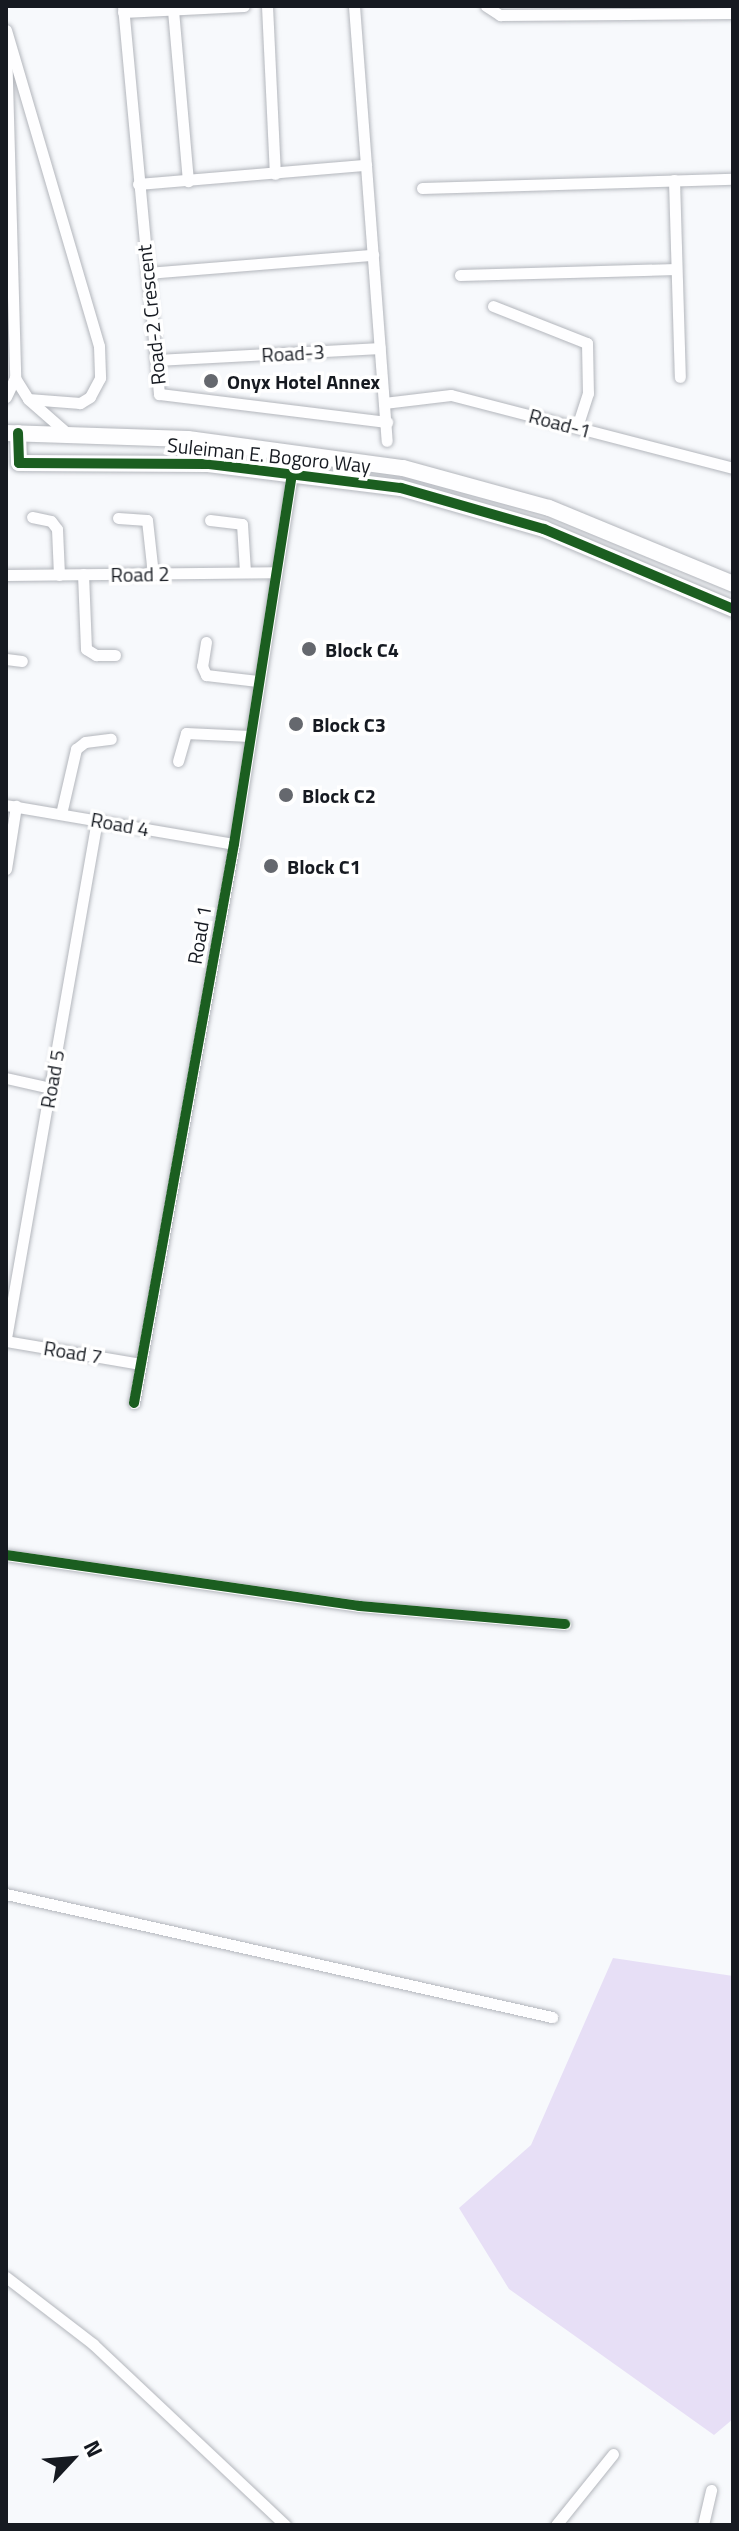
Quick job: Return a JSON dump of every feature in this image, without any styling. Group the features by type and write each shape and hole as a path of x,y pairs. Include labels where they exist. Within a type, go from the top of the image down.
{"street":[{"path":"123,9 244,6"},
{"path":"267,6 275,174"},
{"path":"354,6 387,441"},
{"path":"486,6 500,15 607,10 712,10 733,13"},
{"name":"Road-2 Crescent","path":"123,9 157,360 157,389 165,398 387,422"},
{"path":"173,10 188,181"},
{"path":"6,30 99,346 100,378 90,397 80,403 28,399"},
{"path":"6,41 15,378 6,397"},
{"path":"138,184 366,165"},
{"path":"422,188 733,179"},
{"path":"674,180 680,377"},
{"path":"147,273 373,255"},
{"path":"460,275 676,269"},
{"path":"493,306 587,343 588,393 577,427"},
{"name":"Road-3","path":"157,360 380,348"},
{"path":"15,378 28,399 68,434"},
{"name":"Road-1","path":"384,403 451,395 733,468"},
{"name":"Suleiman E. Bogoro Way","path":"733,584 549,508 403,468 264,446 12,433 19,463 147,462 292,472 401,488 519,521 733,609"},
{"name":"Road 1","path":"134,1403 234,844 292,472"},
{"path":"32,517 51,521 57,529 59,575"},
{"path":"118,518 147,520 153,574"},
{"path":"210,520 242,524 245,572"},
{"name":"Road 2","path":"6,575 274,572"},
{"path":"83,574 86,649 96,655 115,655"},
{"path":"206,642 202,666 206,675 258,681"},
{"path":"6,659 22,661"},
{"path":"178,761 186,733 250,736"},
{"path":"61,814 76,749 85,742 111,739"},
{"path":"6,869 11,806"},
{"name":"Road 4","path":"11,806 234,844"},
{"name":"Road 5","path":"6,1340 97,820"},
{"path":"6,1078 50,1088"},
{"name":"Road 7","path":"6,1340 141,1364"},
{"path":"6,1555 359,1606 565,1624"},
{"path":"6,1894 552,2017"},
{"path":"6,2277 93,2344 285,2525"},
{"path":"556,2525 613,2454"},
{"path":"703,2525 711,2490"}],"shaded area":[{"path":"613,1958 733,1976 733,2419 714,2435 509,2289 459,2208 531,2145"}],"cycle path":[{"path":"18,433 19,463 208,464 401,488 544,529 733,609"},
{"path":"134,1403 234,844 292,472"},
{"path":"6,1555 359,1606 565,1624"}],"place":[{"name":"Onyx Hotel Annex","path":"211,381"},
{"name":"Block C4","path":"309,649"},
{"name":"Block C3","path":"296,724"},
{"name":"Block C2","path":"286,795"},
{"name":"Block C1","path":"271,866"}]}
